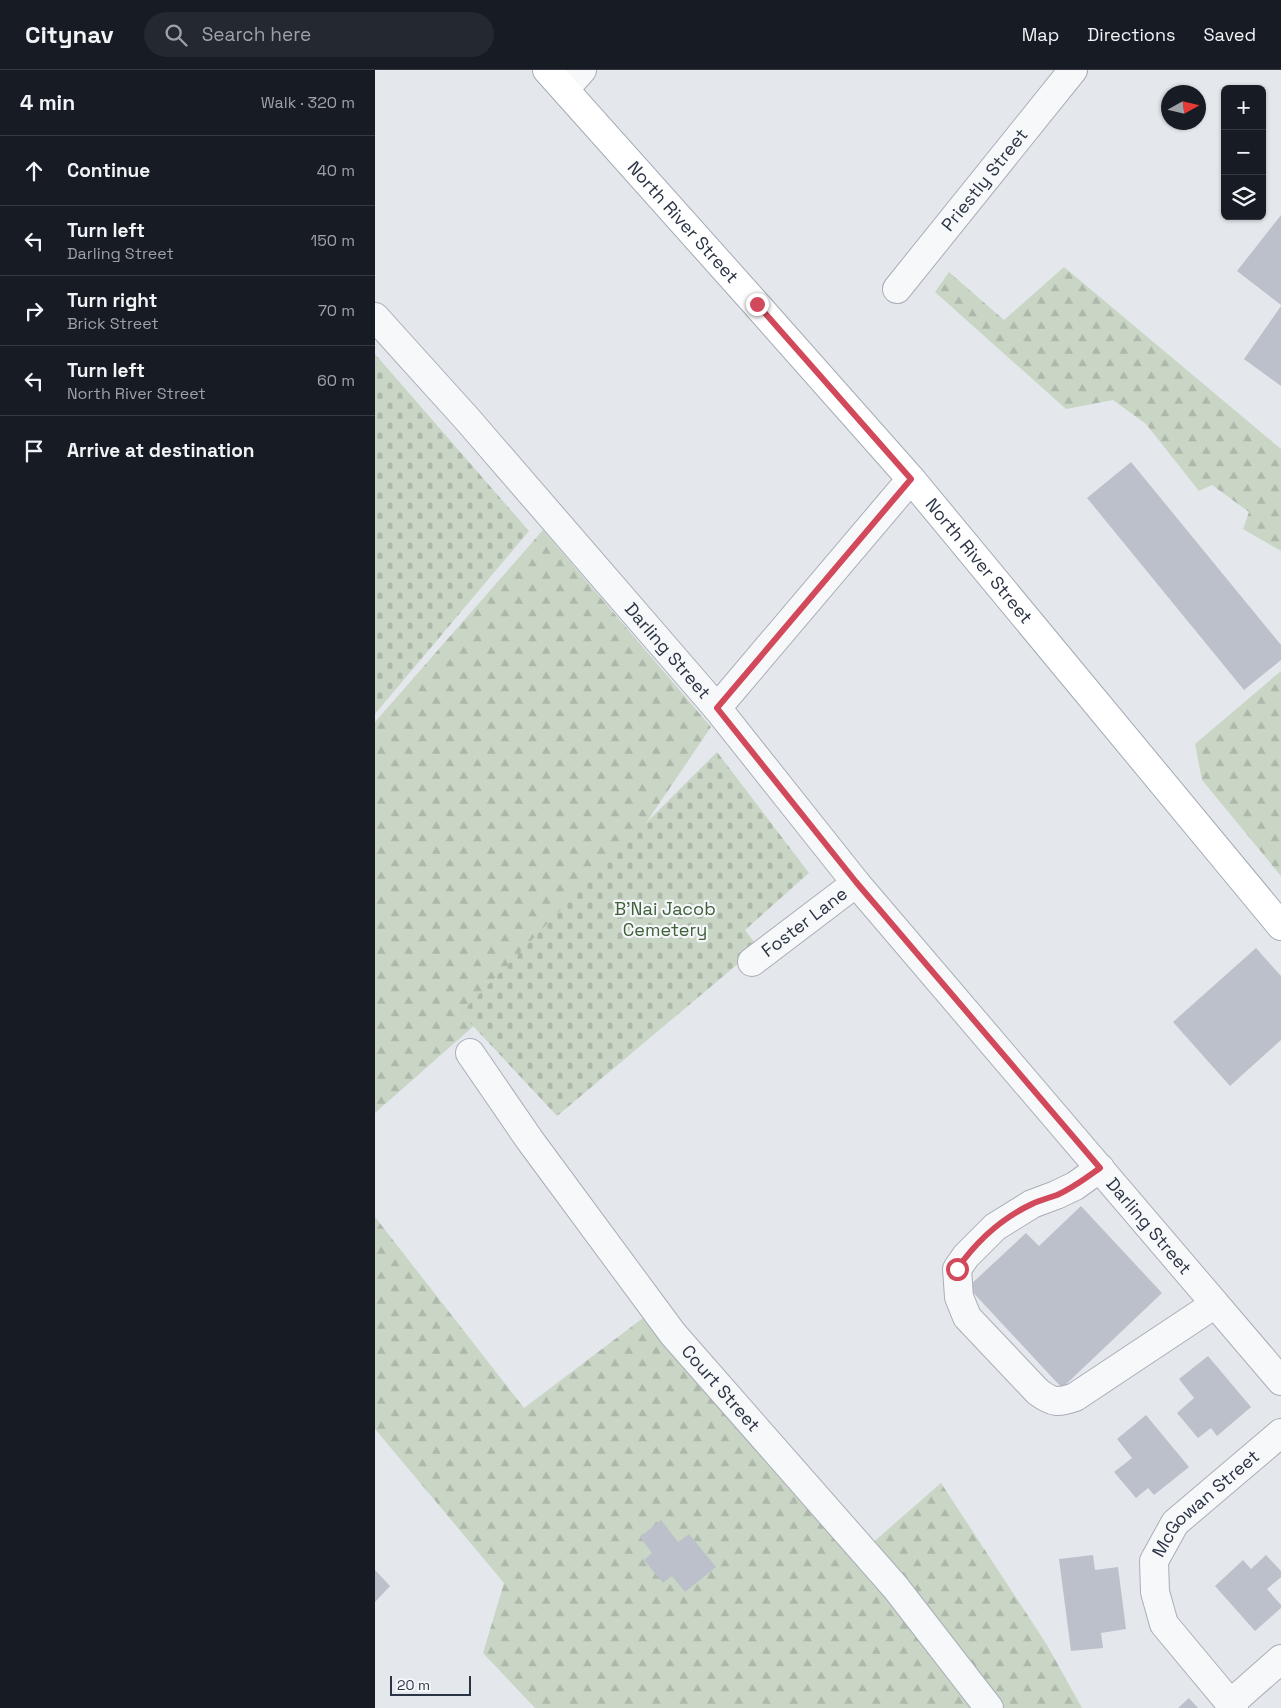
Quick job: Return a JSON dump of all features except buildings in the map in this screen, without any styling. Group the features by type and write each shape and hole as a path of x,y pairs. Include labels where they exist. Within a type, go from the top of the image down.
{"main road":[{"name":"North River Street","path":"564,76 757,304 911,479 1281,926"}],"street":[{"name":"Priestly Street","path":"897,289 1073,70"},
{"name":"Darling Street","path":"375,317 468,420 717,708 856,882 1281,1381"},
{"path":"717,708 911,479"},
{"name":"Foster Lane","path":"753,962 856,882"},
{"name":"Court Street","path":"470,1053 529,1138 673,1334 896,1588 989,1708"},
{"path":"1100,1168 1075,1186 1032,1204 995,1227 966,1256 957,1269 957,1279 959,1298 967,1317 1038,1392 1049,1400 1063,1402 1075,1398 1215,1304"},
{"name":"McGowan Street","path":"1232,1706 1164,1624 1155,1592 1154,1561 1175,1523 1281,1433"},
{"path":"1232,1706 1281,1659"}],"green space":[{"path":"1064,267 1281,449 1281,551 1243,529 1249,512 1212,485 1199,491 1146,424 1113,400 1066,409 935,292 949,272 1004,320"},
{"path":"375,354 529,531 375,714"},
{"path":"543,530 711,727 560,950 375,1113 375,722"},
{"path":"1281,671 1281,876 1202,780 1195,744"},
{"name":"B'Nai Jacob Cemetery","path":"717,752 809,873 745,930 758,947 557,1116 461,1013 607,862"},
{"path":"375,1217 524,1408 643,1318 854,1559 941,1483 1047,1645 1082,1708 535,1708 483,1653 504,1583 375,1429"}],"route":[{"path":"757,304 911,479 717,708 856,882 1100,1168 1075,1186 1032,1204 995,1227 966,1256 957,1269"}]}
